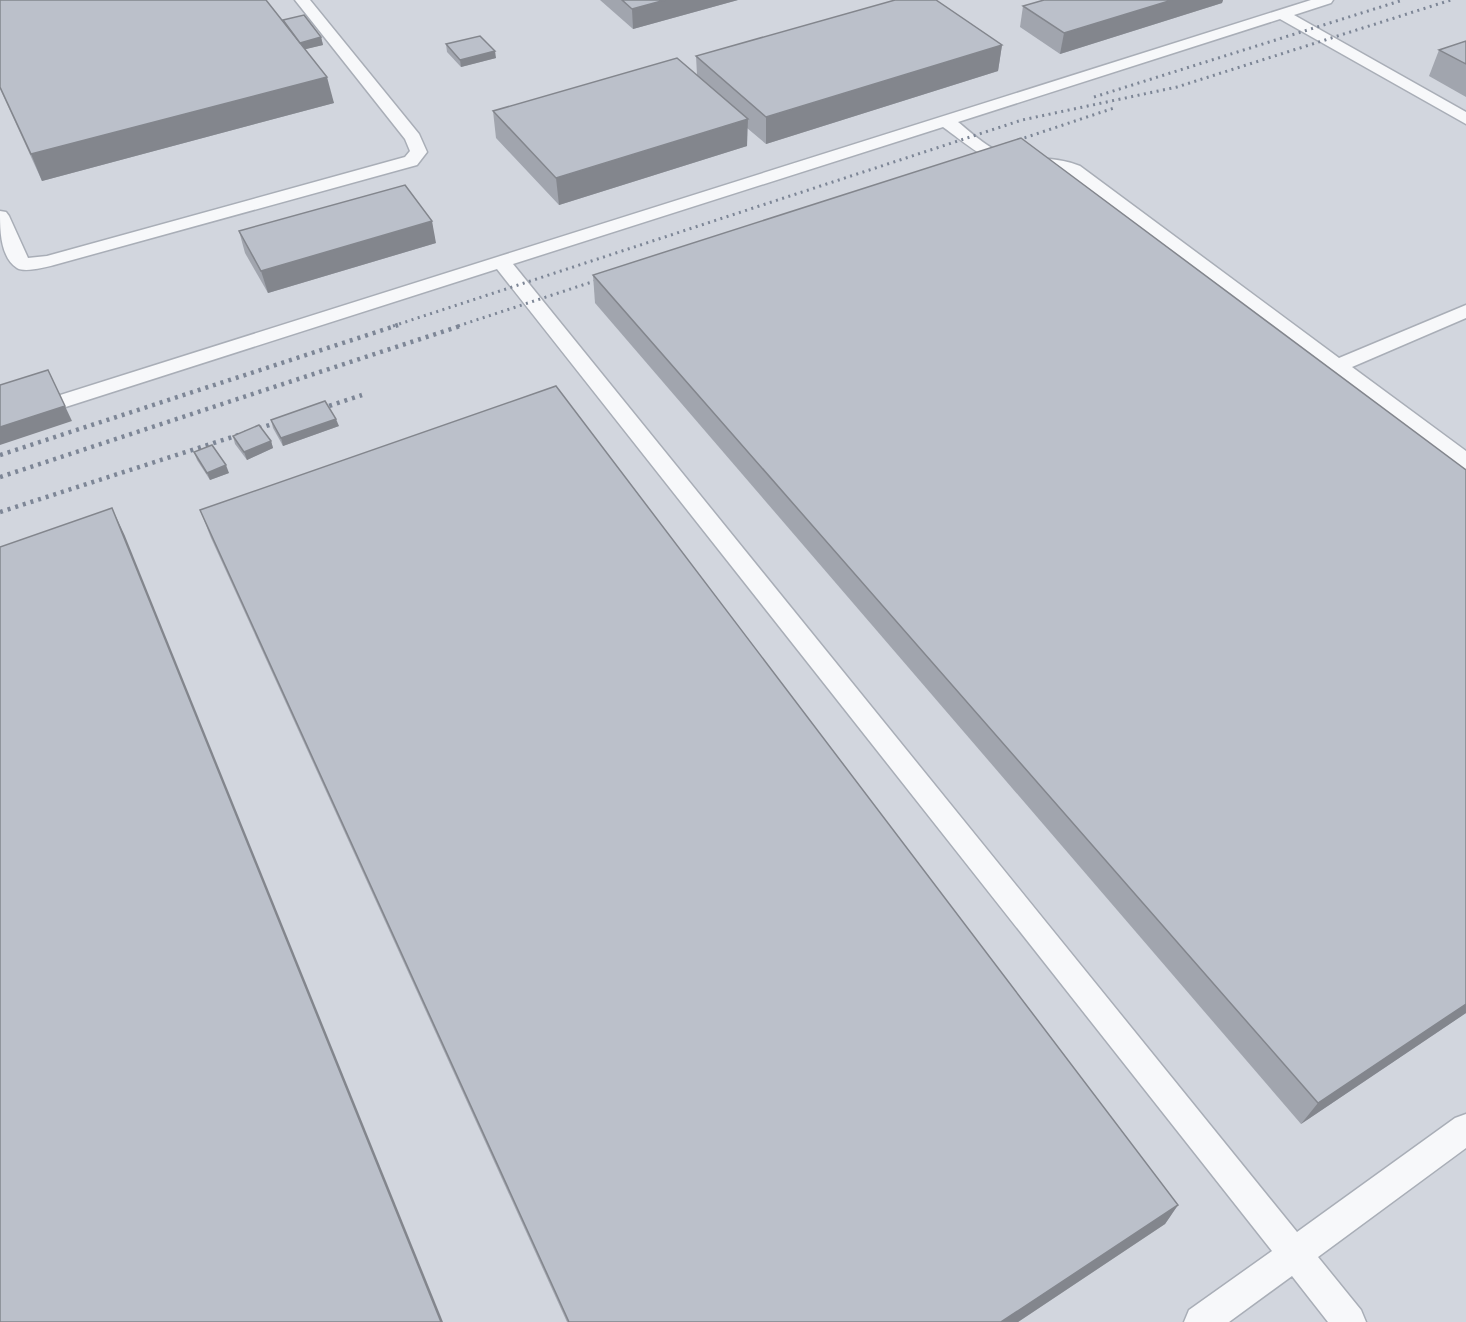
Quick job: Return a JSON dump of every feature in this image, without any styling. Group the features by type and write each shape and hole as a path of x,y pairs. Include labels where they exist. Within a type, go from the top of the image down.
{"lane":[{"path":"0,216 15,254 23,264 48,261 411,161 419,152 413,138 302,0"},
{"path":"0,421 1326,0"},
{"path":"1282,14 1466,119"},
{"path":"946,121 994,155 1011,160 1045,160 1074,170 1339,365 1466,462"},
{"path":"501,262 1349,1322"},
{"path":"1339,365 1466,312"},
{"path":"1201,1322 1466,1129"}],"shaded area":[{"path":"0,0 1466,0 1466,1322 0,1322"}],"building":[{"path":"0,0 266,0 327,77 31,154 0,87"},
{"path":"622,0 665,0 632,9"},
{"path":"895,0 936,0 1002,45 766,117 696,56"},
{"path":"1044,0 1172,0 1064,33 1023,6"},
{"path":"304,15 321,37 300,43 283,20"},
{"path":"480,36 495,51 460,60 446,44"},
{"path":"1466,41 1466,64 1439,50"},
{"path":"677,58 748,119 556,178 493,111"},
{"path":"1021,138 1466,470 1466,1004 1318,1103 593,275"},
{"path":"405,185 432,221 261,271 239,231"},
{"path":"48,370 65,406 0,427 0,385"},
{"path":"556,386 1178,1205 1001,1322 569,1322 200,510"},
{"path":"325,401 336,419 281,438 271,420"},
{"path":"259,425 271,441 244,452 233,436"},
{"path":"212,445 226,465 207,473 194,452"},
{"path":"112,508 441,1322 0,1322 0,547"}],"railway":[{"path":"1094,97 1403,0"},
{"path":"393,326 1022,120 1177,87 1451,0"},
{"path":"1006,144 1117,107"},
{"path":"458,326 610,276"},
{"path":"0,455 398,325"},
{"path":"0,477 463,325"},
{"path":"314,411 362,395"},
{"path":"0,512 288,419"}]}
